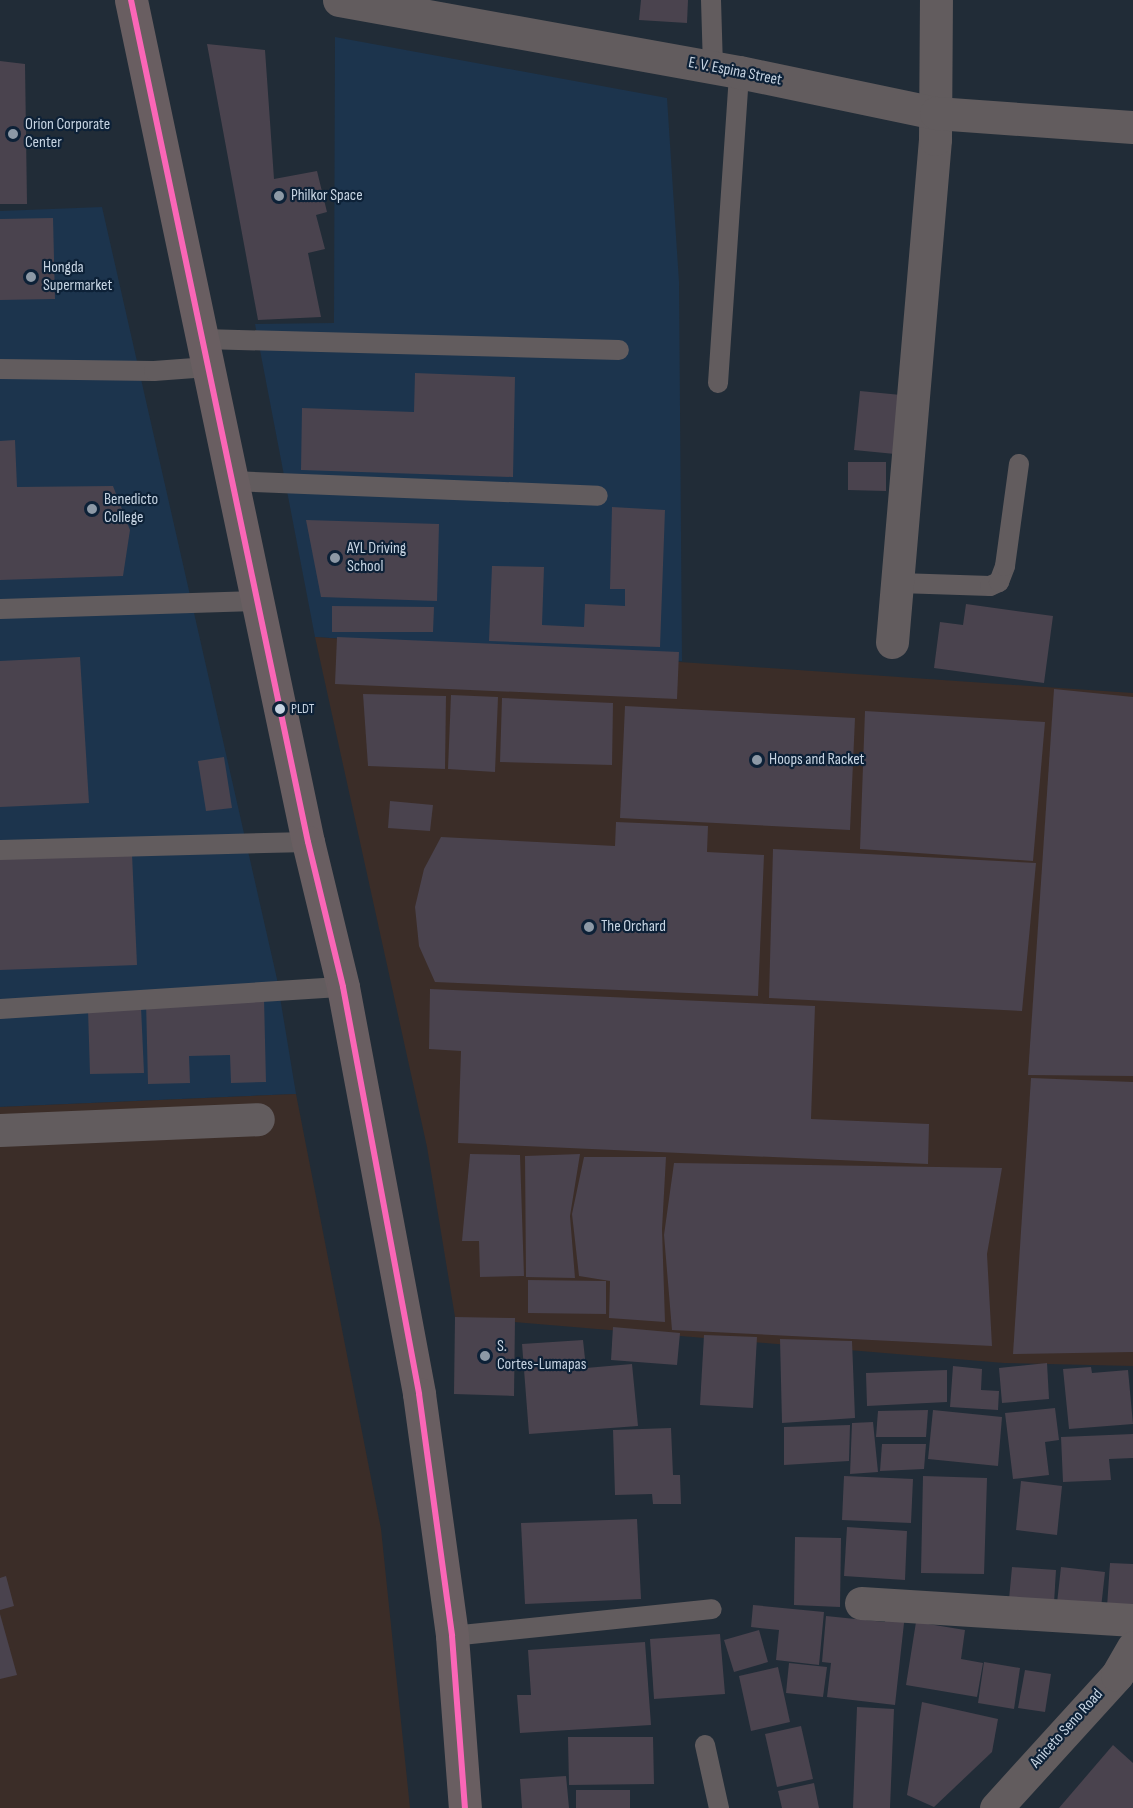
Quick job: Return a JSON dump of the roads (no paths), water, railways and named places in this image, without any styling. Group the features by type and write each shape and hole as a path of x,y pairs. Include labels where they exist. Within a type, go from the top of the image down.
{"main road":[{"path":"131,0 308,842 343,987 419,1394 452,1636 465,1808"}],"street":[{"name":"E. V. Espina Street","path":"339,0 726,70 936,113 1133,127"},
{"path":"892,642 899,583 936,113 936,0"},
{"path":"0,1130 258,1119"},
{"path":"861,1603 1133,1620"},
{"name":"Aniceto Seno Road","path":"996,1808 1117,1675 1133,1647"}],"lane":[{"path":"711,0 726,70 718,383"},
{"path":"0,369 154,371 205,353 619,350"},
{"path":"899,583 990,586 999,582 1005,566 1019,464"},
{"path":"232,481 598,496"},
{"path":"0,609 258,601"},
{"path":"0,850 308,842"},
{"path":"0,1009 343,987"},
{"path":"452,1636 712,1609"},
{"path":"705,1745 719,1808"}],"place":[{"name":"Orion Corporate Center","path":"13,134"},
{"name":"Philkor Space","path":"279,196"},
{"name":"Hongda Supermarket","path":"31,277"},
{"name":"Benedicto College","path":"92,509"},
{"name":"AYL Driving School","path":"335,558"},
{"name":"PLDT","path":"280,709"},
{"name":"Hoops and Racket","path":"757,760"},
{"name":"The Orchard","path":"589,927"},
{"name":"S. Cortes-Lumapas","path":"485,1356"}]}
